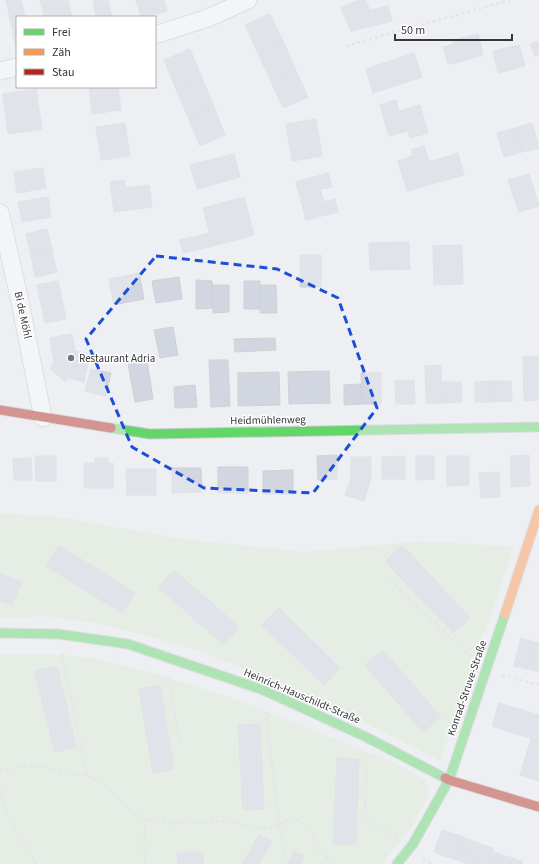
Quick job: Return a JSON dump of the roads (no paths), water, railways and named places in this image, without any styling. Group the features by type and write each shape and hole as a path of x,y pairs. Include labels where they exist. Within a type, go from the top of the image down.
{"street":[{"path":"156,35 208,18 248,0"},
{"path":"0,71 16,67"},
{"name":"Bi de Möhl","path":"0,213 19,297 43,418"},
{"name":"Heidmühlenweg","path":"0,410 150,434 539,427"},
{"name":"Konrad-Struve-Straße","path":"397,864 414,844 449,780 539,510"},
{"name":"Heinrich-Hauschildt-Straße","path":"0,633 58,634 128,644 263,690 366,737 449,780 539,808"}],"place":[{"name":"Restaurant Adria","path":"71,358"}]}
